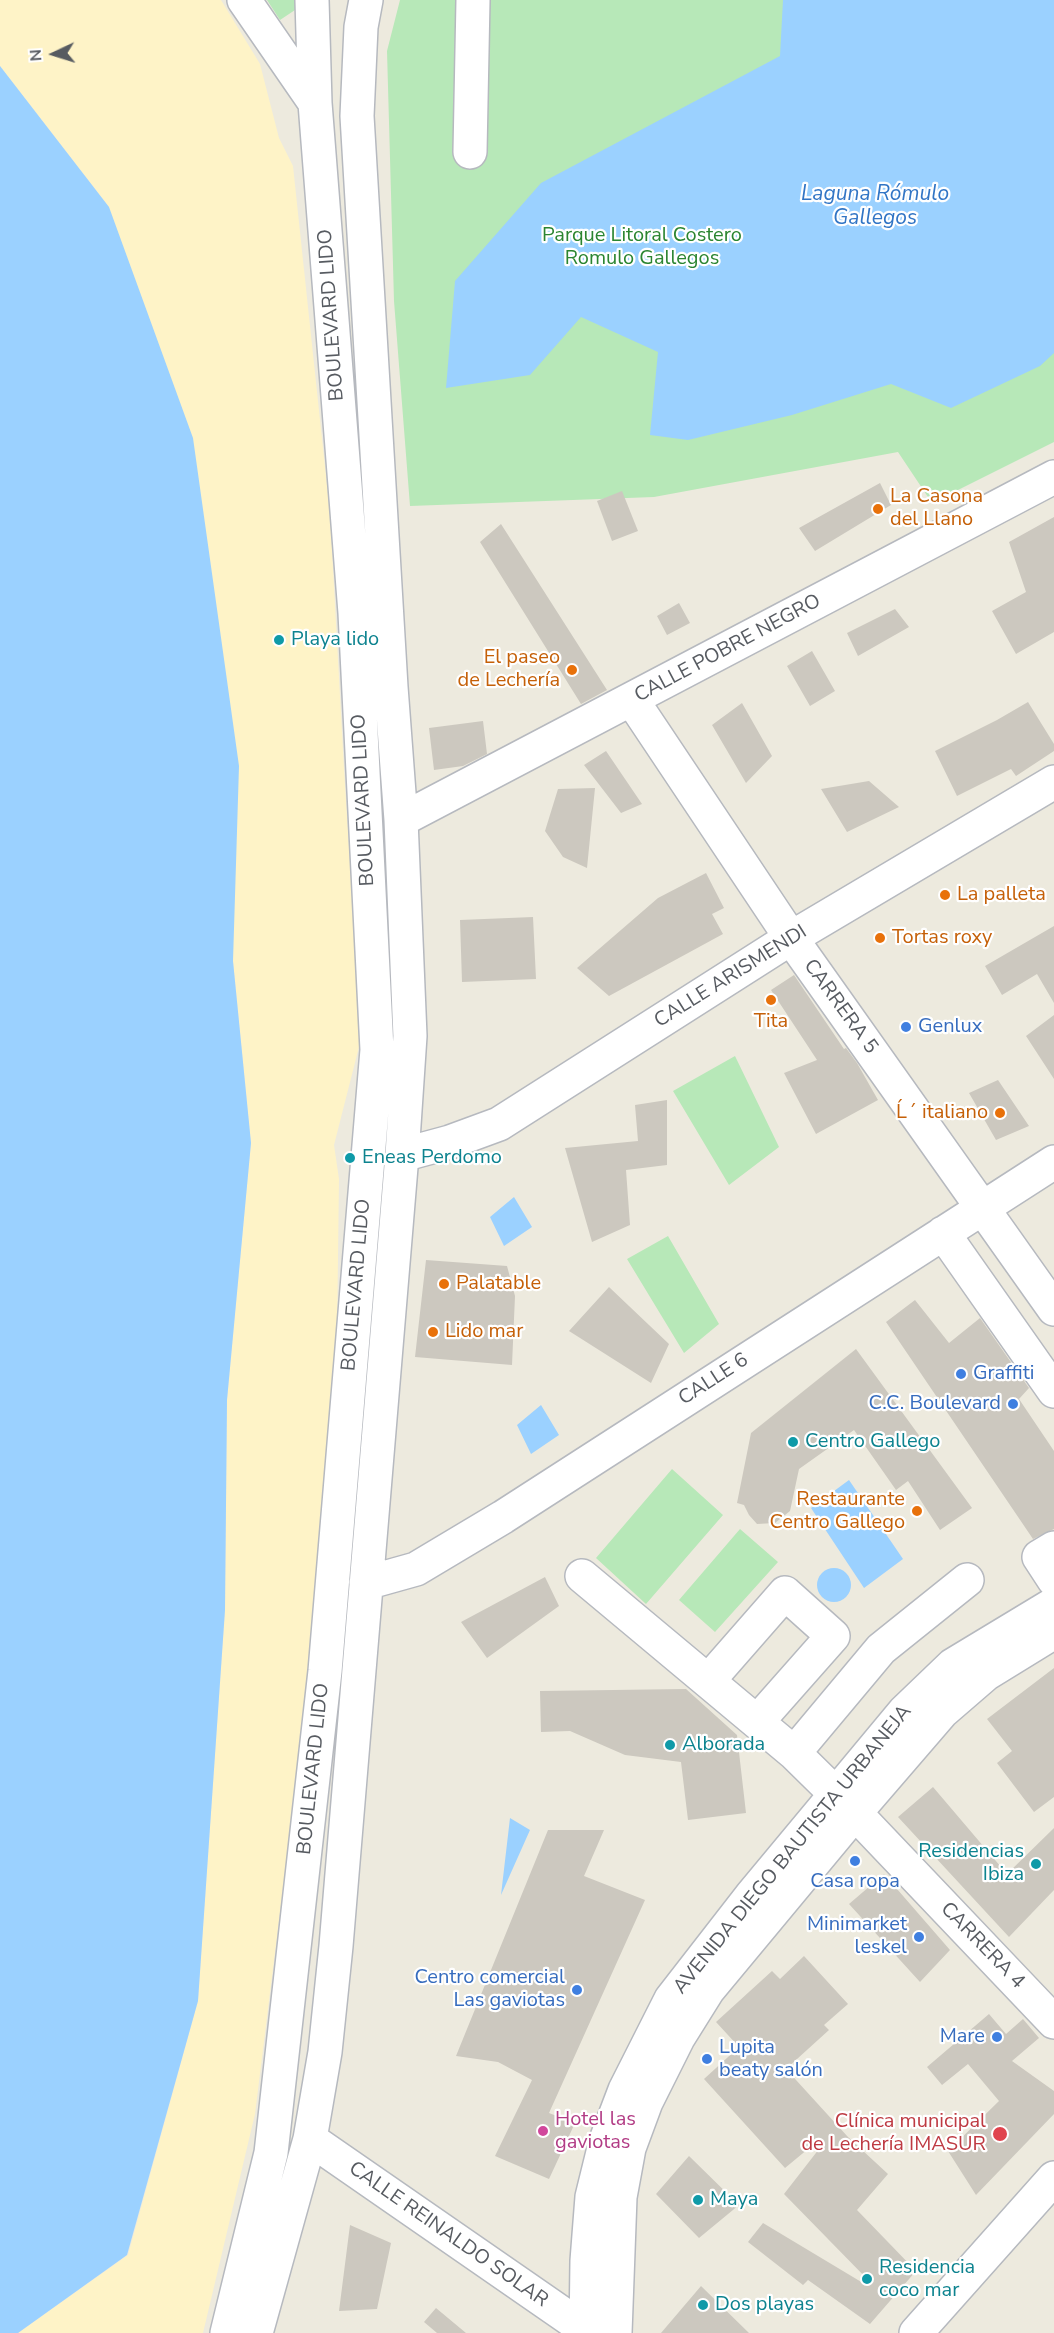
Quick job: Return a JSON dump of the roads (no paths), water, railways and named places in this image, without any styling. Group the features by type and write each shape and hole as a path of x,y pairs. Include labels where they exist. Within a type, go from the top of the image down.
{"street":[{"path":"244,0 315,103"},
{"name":"BOULEVARD LIDO","path":"256,2333 310,2139 325,2052 336,1946 410,1036 401,820 357,116 361,27 366,0"},
{"path":"470,152 473,0"},
{"name":"BOULEVARD LIDO","path":"227,2333 271,2153 325,1671 377,1050 355,613 315,103 312,3"},
{"name":"CALLE POBRE NEGRO","path":"401,820 1054,477"},
{"name":"CARRERA 5","path":"632,700 791,938 1054,1310"},
{"name":"CALLE ARISMENDI","path":"402,1155 450,1142 499,1124 791,938 1054,782"},
{"name":"CALLE 6","path":"366,1582 416,1569 465,1540 1054,1161"},
{"path":"943,1233 1054,1391"},
{"path":"1054,1548 1040,1557 1054,1580"},
{"name":"CARRERA 4","path":"582,1576 794,1753 1054,2022"},
{"path":"794,1753 881,1649 967,1580"},
{"path":"708,1681 785,1593 833,1636 757,1722"},
{"name":"AVENIDA DIEGO BAUTISTA URBANEJA","path":"596,2332 630,2148 646,2102 678,2038 708,1990 844,1804 904,1712 953,1665 1054,1604"},
{"name":"AVENIDA DIEGO BAUTISTA URBANEJA","path":"844,1804 986,1674 1054,1632"},
{"name":"CALLE REINALDO SOLAR","path":"310,2139 596,2332"},
{"path":"916,2333 1054,2178"}],"water":[{"name":"Laguna Rómulo Gallegos","path":"783,0 1054,0 1054,353 1040,366 951,408 891,384 792,415 688,440 650,435 658,352 581,317 530,375 446,388 455,281 541,183 780,56"},
{"path":"0,66 109,207 193,438 239,766 233,961 251,1143 227,1400 225,1610 198,2001 127,2255 18,2333 0,2333"},
{"path":"514,1197 532,1227 504,1246 490,1217"},
{"path":"541,1405 559,1435 531,1454 517,1425"},
{"path":"849,1480 903,1559 864,1588 811,1508"},
{"path":"834,1568 846,1573 851,1585 846,1597 834,1602 822,1597 817,1585 822,1573"},
{"path":"510,1818 530,1830 501,1895"}],"place":[{"name":"La Casona del Llano","path":"878,509"},
{"name":"Playa lido","path":"279,640"},
{"name":"El paseo de Lechería","path":"572,670"},
{"name":"La palleta","path":"945,895"},
{"name":"Tortas roxy","path":"880,938"},
{"name":"Tita","path":"771,1000"},
{"name":"Genlux","path":"906,1027"},
{"name":"Ĺ´ italiano","path":"1000,1113"},
{"name":"Eneas Perdomo","path":"350,1158"},
{"name":"Palatable","path":"444,1284"},
{"name":"Lido mar","path":"433,1332"},
{"name":"Graffiti","path":"961,1374"},
{"name":"C.C. Boulevard","path":"1013,1404"},
{"name":"Centro Gallego","path":"793,1442"},
{"name":"Restaurante Centro Gallego","path":"917,1511"},
{"name":"Alborada","path":"670,1745"},
{"name":"Casa ropa","path":"855,1861"},
{"name":"Residencias Ibiza","path":"1036,1864"},
{"name":"Minimarket leskel","path":"919,1937"},
{"name":"Centro comercial Las gaviotas","path":"577,1990"},
{"name":"Mare","path":"997,2037"},
{"name":"Lupita beaty salón","path":"707,2059"},
{"name":"Hotel las gaviotas","path":"543,2131"},
{"name":"Clínica municipal de Lechería IMASUR","path":"1000,2134"},
{"name":"Maya","path":"698,2200"},
{"name":"Residencia coco mar","path":"867,2279"},
{"name":"Dos playas","path":"703,2305"}],"park label":[{"name":"Parque Litoral Costero Romulo Gallegos","path":"642,248"}]}
